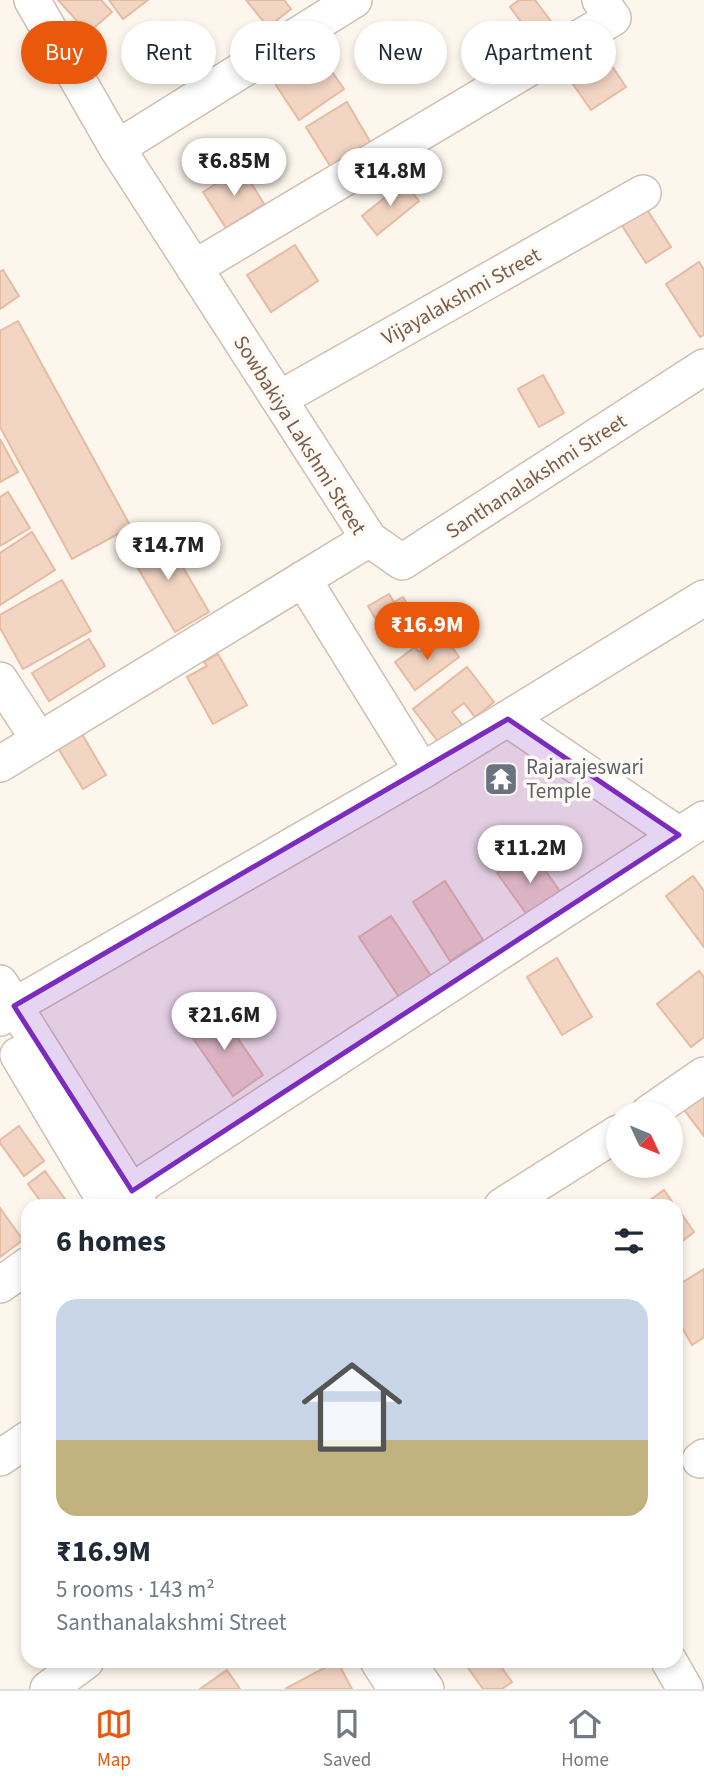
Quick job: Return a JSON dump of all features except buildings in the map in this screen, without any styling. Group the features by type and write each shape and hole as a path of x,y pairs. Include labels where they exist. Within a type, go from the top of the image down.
{"street":[{"name":"Sowbakiya Lakshmi Street","path":"0,764 369,539 117,148 32,0"},
{"path":"117,148 354,0"},
{"path":"194,268 613,18 600,0"},
{"name":"Vijayalakshmi Street","path":"279,399 643,193"},
{"name":"Santhanalakshmi Street","path":"369,539 402,562 704,367"},
{"path":"303,579 422,771"},
{"path":"121,1199 4,1008 422,771 704,598"},
{"path":"0,680 38,740"},
{"path":"128,1199 691,827 508,719"},
{"path":"666,1101 704,1075"},
{"path":"513,1199 606,1141"},
{"path":"0,1285 21,1270"},
{"path":"0,1458 21,1444"},
{"path":"48,1689 76,1668"},
{"path":"389,1668 410,1681"},
{"path":"673,1668 685,1689"}],"highlighted area":[{"path":"508,719 679,835 132,1191 14,1006"}],"place":[{"name":"Rajarajeswari Temple","path":"501,779"}]}
